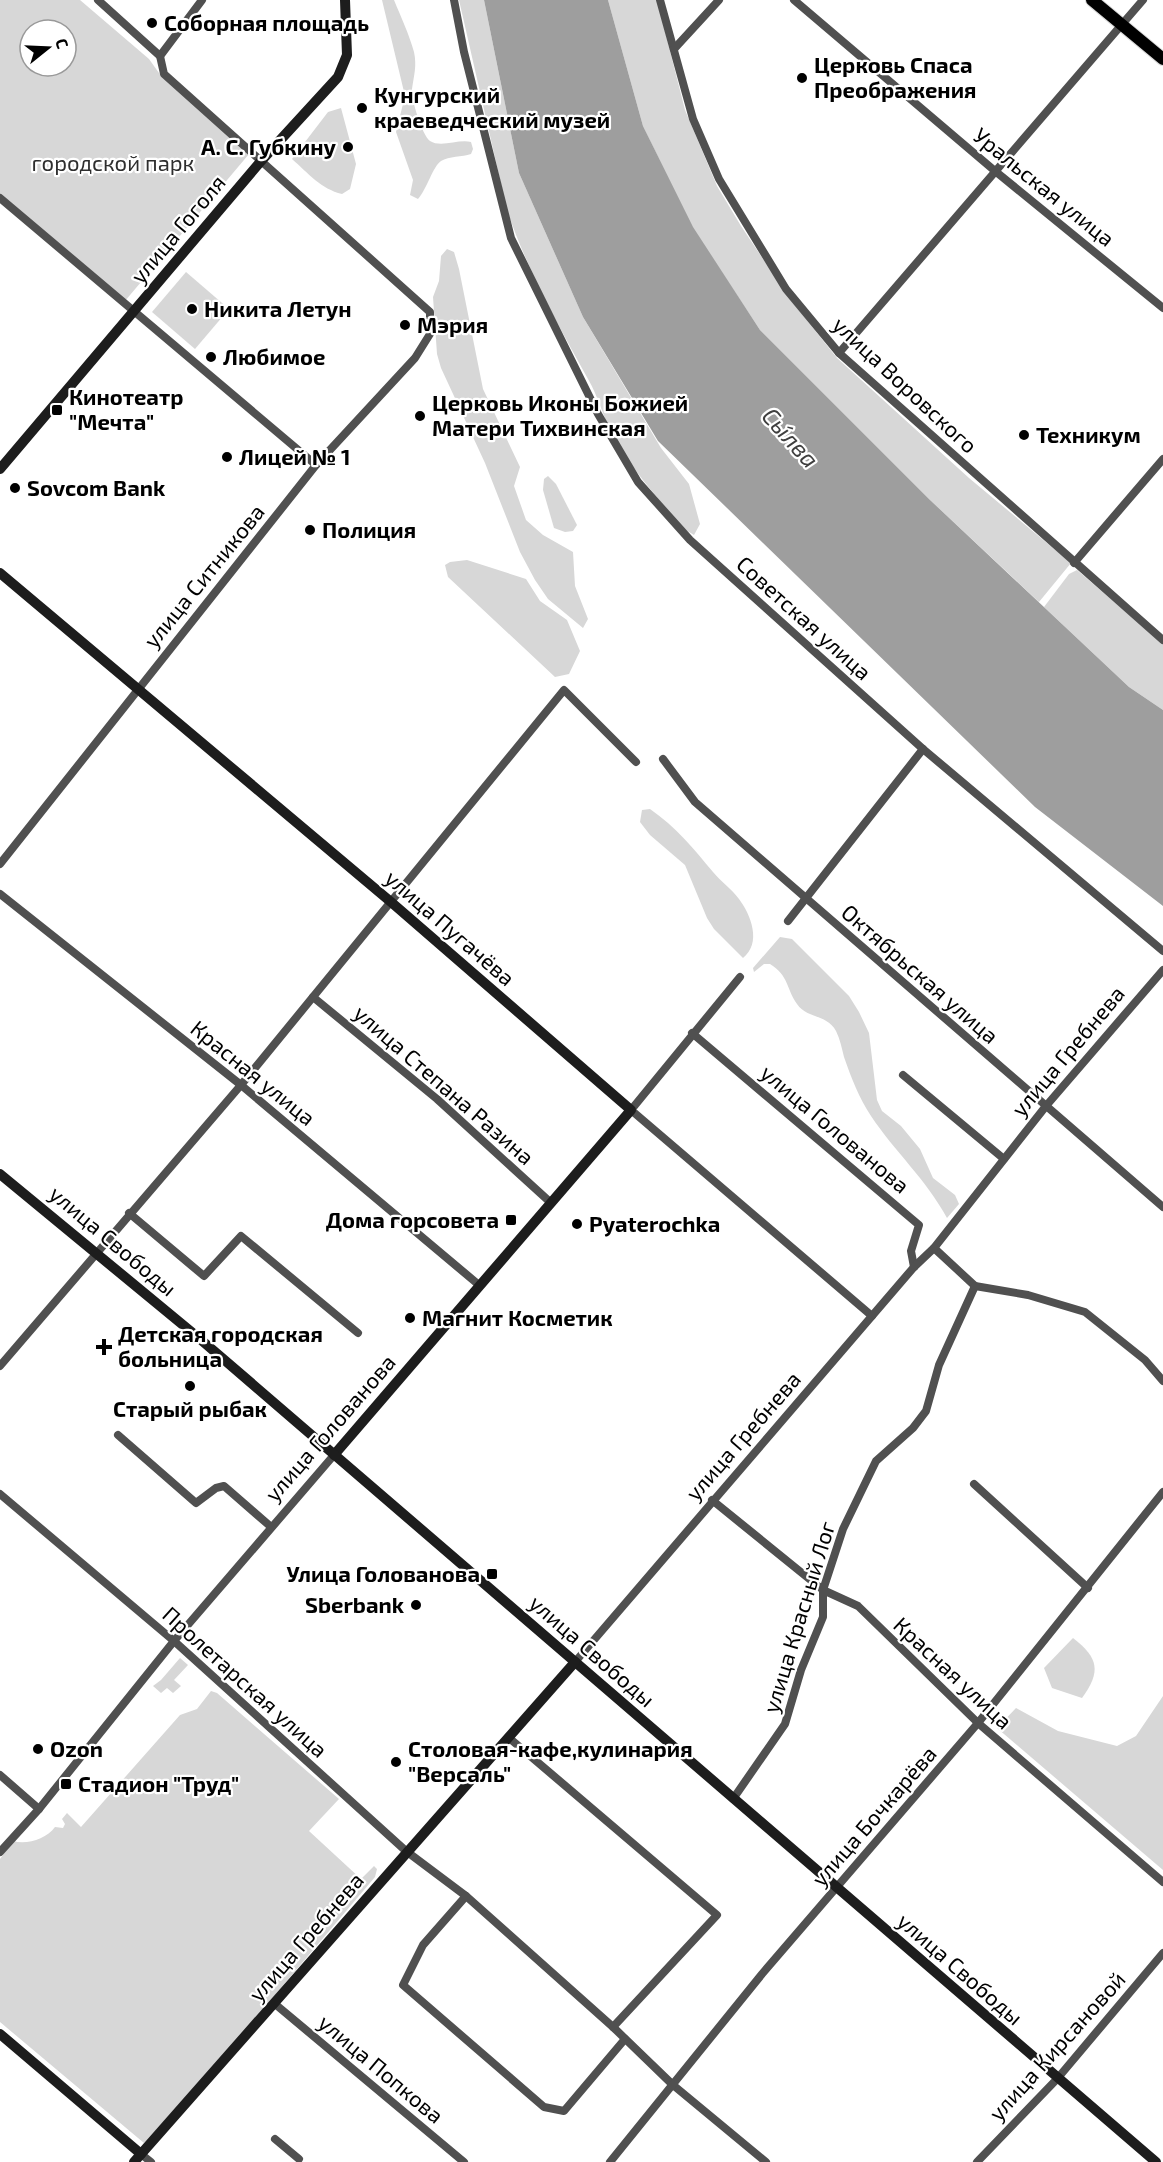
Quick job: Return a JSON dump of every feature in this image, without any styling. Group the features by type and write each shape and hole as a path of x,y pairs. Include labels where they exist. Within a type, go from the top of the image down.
{"main road":[{"path":"1092,0 1163,59"}],"street":[{"path":"98,0 160,56 164,74 261,161"},
{"path":"160,56 202,0"},
{"name":"улица Гоголя","path":"0,470 261,161 338,77 347,55 345,0"},
{"name":"Советская улица","path":"454,0 464,52 511,238 598,414 638,483 690,540 923,749 1163,951"},
{"name":"улица Воровского","path":"660,0 693,118 719,179 786,289 839,353 1163,640"},
{"path":"674,49 719,0"},
{"name":"Уральская улица","path":"794,0 995,171 1163,308"},
{"path":"839,353 1123,26 1143,0"},
{"name":"улица Ситникова","path":"0,864 136,689 316,465 415,358 430,334 430,312 261,161"},
{"path":"0,198 316,465"},
{"path":"1074,563 1163,459"},
{"name":"улица Пугачёва","path":"0,573 391,902 872,1316"},
{"path":"0,1366 96,1251 241,1085 564,690 636,762"},
{"path":"788,921 923,749"},
{"name":"Октябрьская улица","path":"663,759 695,802 1163,1207"},
{"name":"Красная улица","path":"0,894 241,1085 479,1285"},
{"name":"улица Гребнева","path":"137,2158 574,1662 914,1267 934,1248 1046,1106 1163,969"},
{"name":"улица Голованова","path":"0,1852 39,1809 270,1526 334,1455 631,1110 740,977"},
{"name":"улица Степана Разина","path":"313,997 437,1099 550,1202"},
{"name":"улица Голованова","path":"692,1034 920,1225 911,1251 914,1267"},
{"path":"903,1075 1004,1159"},
{"name":"улица Свободы","path":"0,1174 96,1251 1156,2162"},
{"path":"129,1213 204,1276 240,1236 358,1333"},
{"path":"934,1248 975,1286 1028,1295 1085,1312 1145,1360 1163,1381"},
{"name":"улица Красный Лог","path":"733,1799 785,1724 801,1670 823,1617 824,1590 843,1529 876,1461 913,1428 926,1411 939,1365 975,1286"},
{"path":"118,1435 196,1503 216,1488 224,1486 270,1526"},
{"path":"974,1484 1088,1588"},
{"name":"улица Бочкарёва","path":"610,2162 762,1974 978,1723 1163,1492"},
{"name":"Пролетарская улица","path":"0,1494 174,1641 406,1851 466,1896 613,2027 673,2085 766,2162"},
{"name":"Красная улица","path":"712,1500 824,1590 858,1606 978,1723 1163,1882"},
{"path":"508,1737 717,1915 613,2027"},
{"path":"0,1775 39,1809"},
{"path":"466,1896 423,1945 402,1985 544,2107 564,2111 625,2039"},
{"name":"улица Кирсановой","path":"977,2162 1057,2079 1163,1953"},
{"name":"улица Попкова","path":"275,2004 464,2162"},
{"path":"0,2034 137,2158 151,2162"},
{"path":"275,2139 299,2161"}],"green space":[{"name":"городской парк","path":"0,0 80,0 149,59 159,73 249,154 125,301 0,195"},
{"path":"382,0 394,0 412,45 415,70 412,94 427,137 430,141 439,144 471,142 473,149 471,154 441,161 418,199 410,195 413,180 396,132 405,96"},
{"path":"459,0 484,0 519,173 583,317 661,448 689,484 700,524 694,535 684,529 664,506 619,447 592,386 554,317 524,254 507,210"},
{"path":"608,0 657,0 685,110 717,186 789,298 837,358 969,478 1071,563 1039,602 929,499 760,330 692,227 643,126"},
{"path":"341,108 356,164 350,189 342,194 321,184 292,159 328,112"},
{"path":"447,249 454,252 459,269 483,389 520,467 514,486 526,520 543,535 573,552 575,586 588,619 583,628 548,599 535,580 520,552 485,463 441,368 437,354 433,297 439,281 441,256"},
{"path":"186,272 229,309 195,349 152,312"},
{"path":"548,476 556,484 577,525 573,531 565,532 554,528 543,490 544,479"},
{"path":"467,560 526,579 540,601 567,620 580,651 569,674 555,677 448,577 445,565 450,562"},
{"path":"1077,570 1163,644 1163,710 1129,687 1044,607 1069,574"},
{"path":"650,809 684,838 716,876 736,895 743,906 751,921 753,937 749,952 743,958 714,929 707,918 685,865 650,835 640,822 642,810"},
{"path":"780,937 792,939 849,996 859,1012 869,1033 877,1100 882,1111 901,1126 920,1149 933,1178 955,1195 959,1204 947,1218 930,1191 880,1129 867,1109 852,1080 836,1031 828,1022 801,1009 781,973 770,964 764,964 754,972 753,968"},
{"path":"1073,1638 1088,1652 1094,1666 1092,1680 1082,1698 1052,1688 1044,1668"},
{"path":"180,1658 188,1665 174,1680 181,1686 173,1693 167,1688 161,1693 153,1686"},
{"path":"211,1691 217,1693 339,1799 309,1831 361,1879 374,1866 377,1869 375,1877 234,2043 144,2143 0,2022 0,1859 13,1841 36,1840 47,1835 55,1827 63,1828 65,1824 62,1819 67,1813 81,1827 180,1715 197,1709"},
{"path":"1163,1696 1163,1870 997,1728 1016,1708 1058,1731 1117,1746 1136,1736"}],"water":[{"name":"Сы́лва","path":"484,0 608,0 643,126 693,227 760,330 929,499 1129,687 1163,710 1163,906 1035,807 658,441 583,317 519,173"}],"place":[{"name":"Соборная площадь","path":"152,23"},
{"name":"Церковь Спаса Преображения","path":"802,78"},
{"name":"Кунгурский краеведческий музей","path":"362,108"},
{"name":"А. С. Губкину","path":"348,147"},
{"name":"Никита Летун","path":"192,309"},
{"name":"Мэрия","path":"405,325"},
{"name":"Любимое","path":"211,357"},
{"name":"Кинотеатр \"Мечта\"","path":"57,410"},
{"name":"Церковь Иконы Божией Матери Тихвинская","path":"420,416"},
{"name":"Техникум","path":"1024,435"},
{"name":"Лицей № 1","path":"227,457"},
{"name":"Sovcom Bank","path":"15,488"},
{"name":"Полиция","path":"310,530"},
{"name":"Дома горсовета","path":"511,1220"},
{"name":"Pyaterochka","path":"577,1224"},
{"name":"Магнит Косметик","path":"410,1318"},
{"name":"Детская городская больница","path":"104,1347"},
{"name":"Старый рыбак","path":"190,1386"},
{"name":"Улица Голованова","path":"492,1574"},
{"name":"Sberbank","path":"416,1605"},
{"name":"Ozon","path":"38,1749"},
{"name":"Столовая-кафе,кулинария \"Версаль\"","path":"396,1762"},
{"name":"Стадион \"Труд\"","path":"66,1784"}]}
